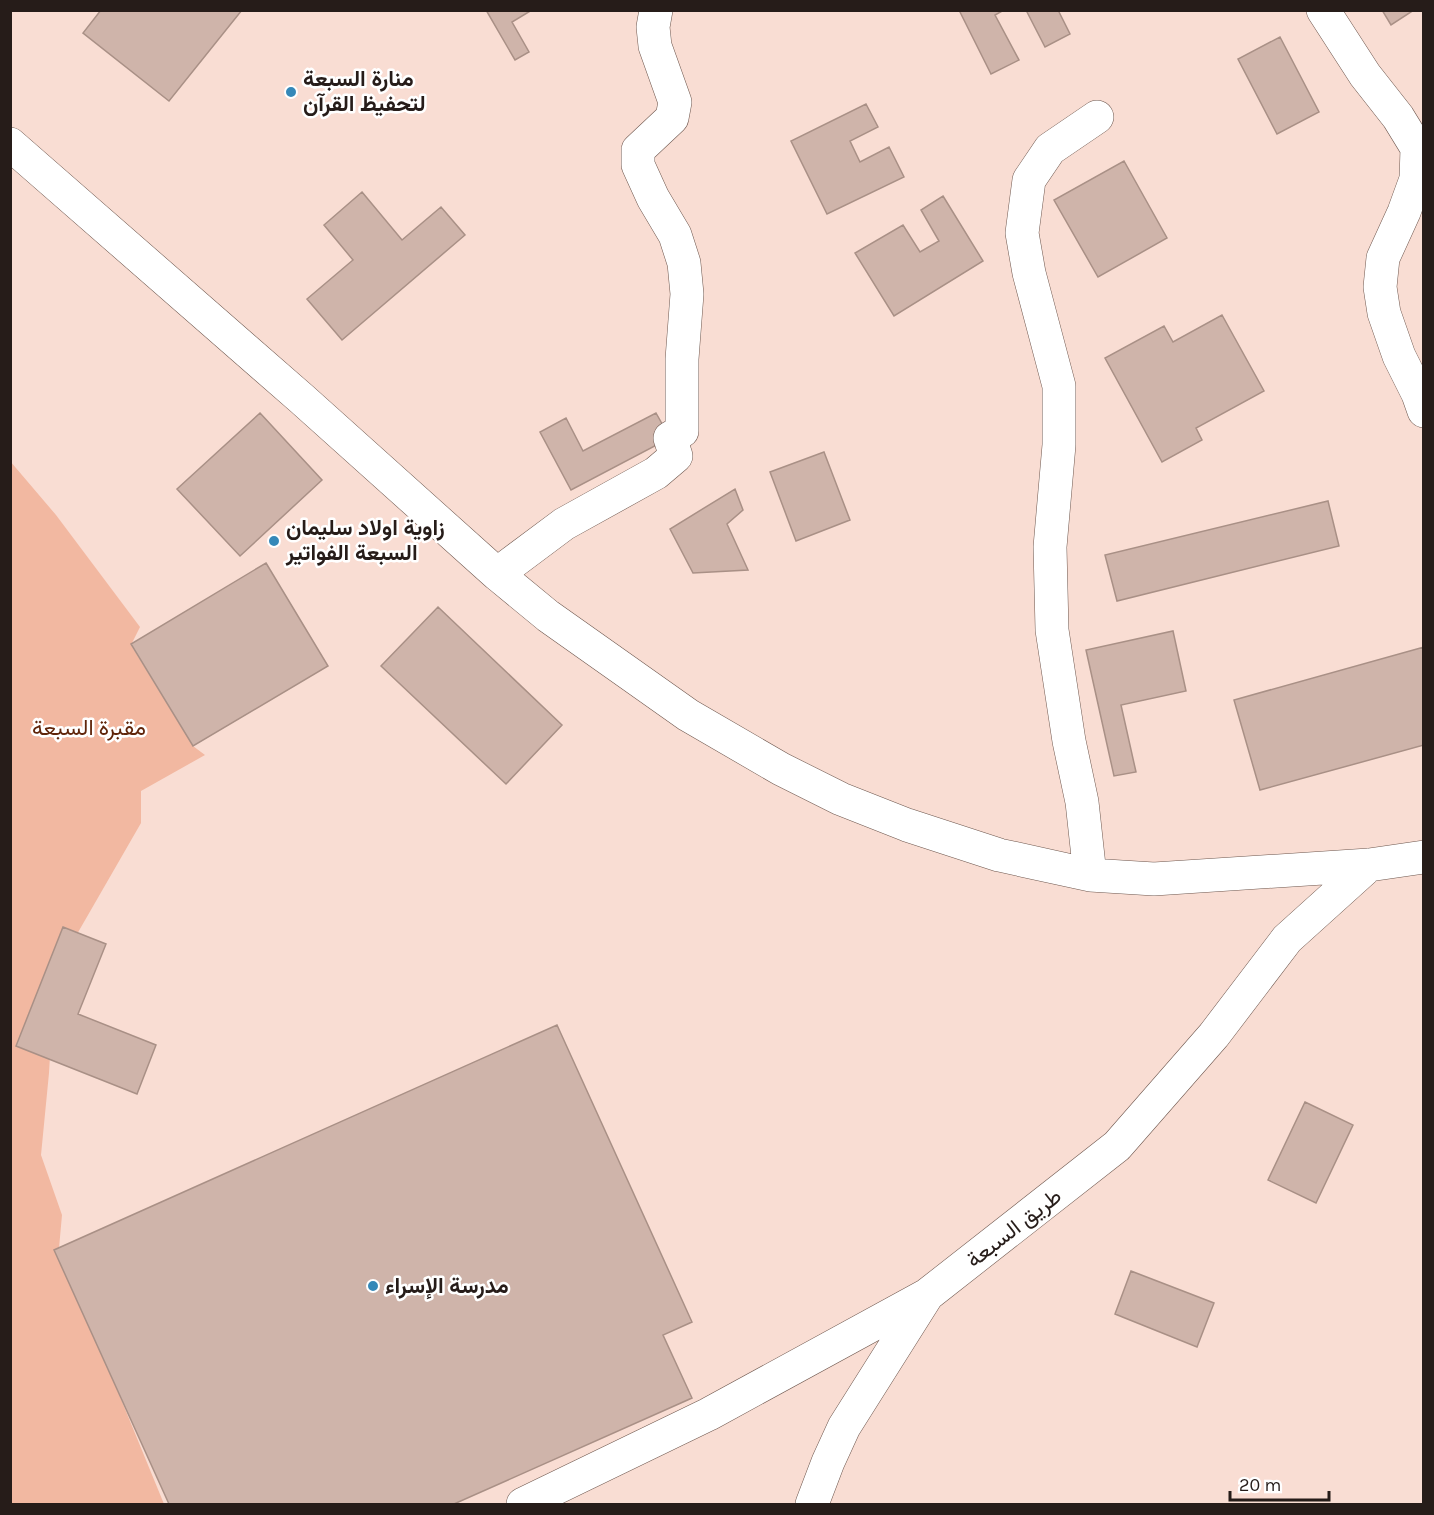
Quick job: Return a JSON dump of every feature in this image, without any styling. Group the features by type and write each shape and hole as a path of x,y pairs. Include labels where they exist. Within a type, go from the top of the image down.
{"street":[{"path":"497,574 564,524 656,473 676,456 670,438 682,431 682,359 687,294 684,263 675,236 653,198 638,165 638,150 672,118 675,102 656,46 653,27 656,10"},
{"path":"1323,10 1365,75 1398,117 1417,148 1416,179 1383,258 1380,287 1384,314 1424,411"},
{"path":"1090,875 1082,802 1069,741 1052,630 1050,547 1059,445 1059,386 1029,273 1022,232 1029,180 1050,149 1097,117"},
{"path":"10,144 302,399 497,574 548,616 688,715 781,769 841,799 906,825 999,855 1090,875 1154,879 1370,866 1424,857"},
{"name":"طريق السبعة","path":"523,1504 709,1414 927,1295 1117,1146 1214,1035 1287,939 1370,866"},
{"path":"812,1504 844,1427 927,1295"}],"green space":[{"name":"مقبرة السبعة","path":"10,461 56,515 140,627 131,645 193,746 205,755 141,791 141,823 69,948 54,986 41,1155 62,1215 59,1248 164,1504 11,1504"}],"building":[{"path":"101,10 242,10 169,101 83,33"},
{"path":"486,10 532,10 512,22 529,52 515,60"},
{"path":"959,10 1004,10 995,15 1019,60 991,74"},
{"path":"1026,10 1058,10 1070,34 1045,47"},
{"path":"1382,10 1414,10 1391,25"},
{"path":"1280,37 1319,112 1277,134 1238,59"},
{"path":"866,104 878,127 850,141 860,162 889,147 904,177 827,214 791,141"},
{"path":"1124,161 1167,238 1098,277 1054,200"},
{"path":"362,192 402,240 441,207 465,235 342,340 307,299 353,260 324,225"},
{"path":"943,196 983,261 894,316 855,253 903,225 920,252 939,241 921,210"},
{"path":"1222,315 1264,391 1196,428 1202,440 1162,462 1105,358 1164,326 1173,342"},
{"path":"260,413 322,480 240,556 177,489"},
{"path":"656,413 670,438 571,490 540,432 566,418 583,451"},
{"path":"824,452 850,520 796,541 770,472"},
{"path":"735,489 743,510 727,524 748,570 693,573 670,529"},
{"path":"1328,501 1339,546 1117,601 1105,555"},
{"path":"266,563 328,666 193,746 131,644"},
{"path":"438,607 562,725 506,784 381,666"},
{"path":"1173,631 1186,691 1121,705 1136,772 1114,776 1086,650"},
{"path":"1424,647 1424,745 1260,790 1234,700"},
{"path":"63,927 106,944 78,1014 156,1045 137,1094 16,1046"},
{"name":"مدرسة الإسراء","path":"557,1025 692,1322 663,1335 692,1398 454,1504 169,1504 54,1250"},
{"path":"1305,1102 1353,1125 1316,1203 1268,1180"},
{"path":"1131,1271 1214,1303 1197,1347 1115,1314"}],"place":[{"name":"منارة السبعة لتحفيظ القرآن","path":"291,92"},
{"name":"زاوية اولاد سليمان السبعة الفواتير","path":"274,541"},
{"name":"مدرسة الإسراء","path":"373,1286"}]}
